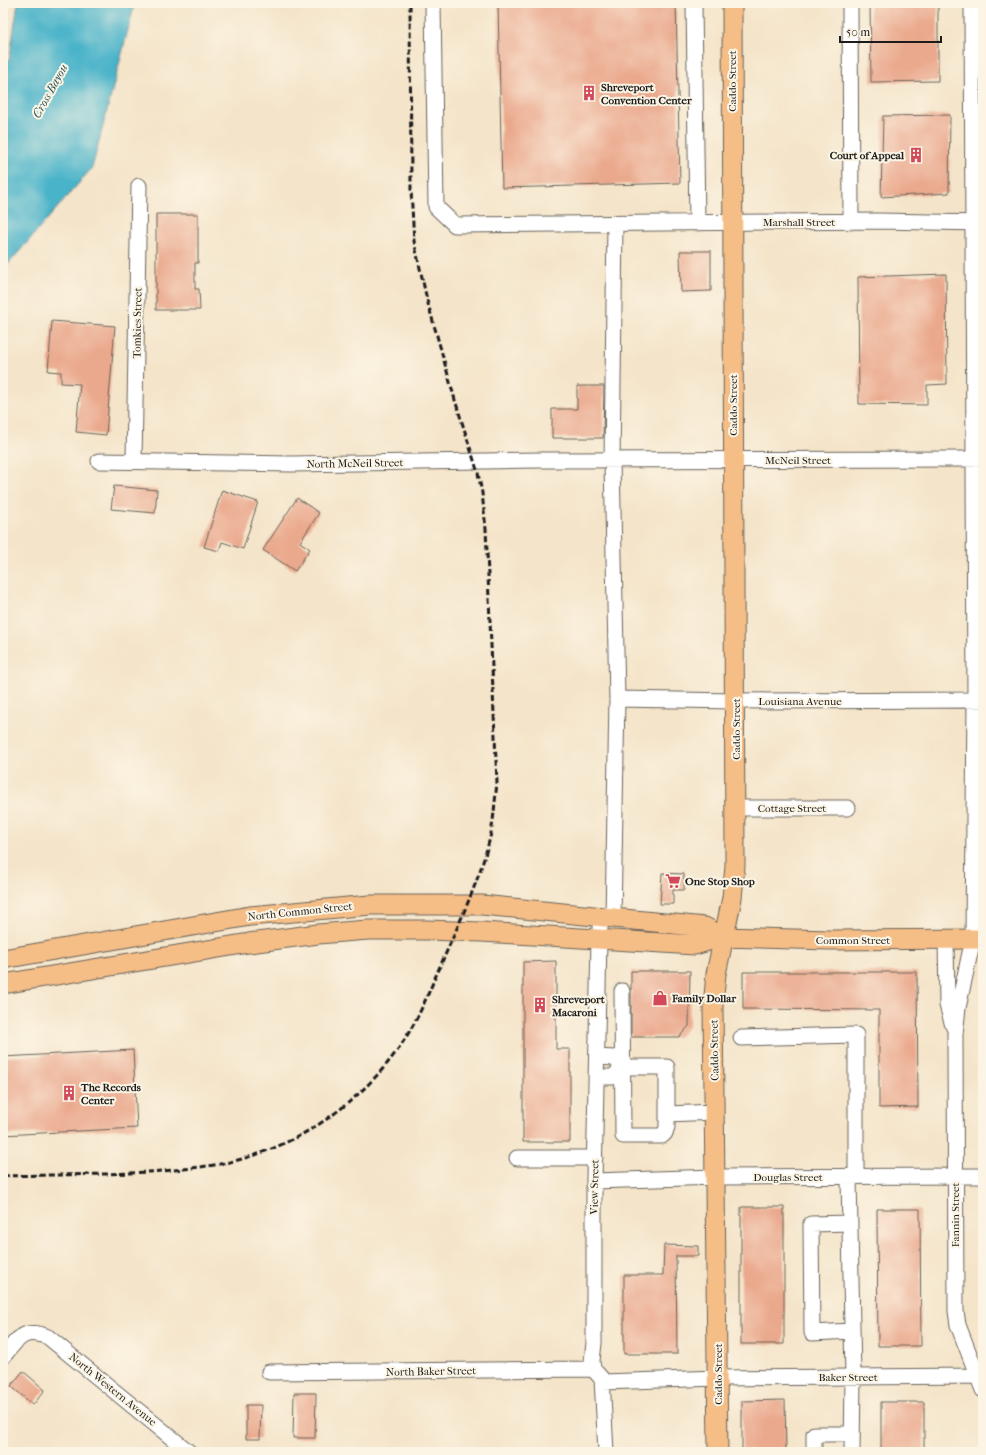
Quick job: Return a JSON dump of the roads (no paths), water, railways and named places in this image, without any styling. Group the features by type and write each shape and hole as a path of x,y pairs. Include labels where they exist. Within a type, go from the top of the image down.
{"main road":[{"name":"Caddo Street","path":"718,1452 713,1007 716,974 722,937 734,884 736,808 733,460 732,3"},
{"name":"North Common Street","path":"3,958 250,916 370,905 482,905 607,918"},
{"name":"Common Street","path":"607,918 705,927 722,937"},
{"path":"3,984 249,943 318,934 368,930 427,930 599,940"},
{"name":"Common Street","path":"599,940 695,945 722,937 830,940 978,939"}],"street":[{"name":"Marshall Street","path":"433,3 436,207 455,225 851,222 978,223"},
{"path":"694,3 697,223"},
{"path":"850,3 851,222"},
{"name":"Fannin Street","path":"972,3 978,64 978,939 958,1008 955,1034 956,1311 958,1325 983,1390"},
{"name":"Tomkies Street","path":"134,461 139,186"},
{"name":"View Street","path":"593,1369 594,1181 599,940 607,918 617,699 612,461 615,224"},
{"name":"McNeil Street","path":"612,461 978,459"},
{"name":"North McNeil Street","path":"99,461 290,464 612,461"},
{"name":"Louisiana Avenue","path":"617,699 736,702 979,700"},
{"name":"Cottage Street","path":"736,808 848,808"},
{"name":"Fannin Street","path":"946,939 946,1005 955,1034"},
{"path":"597,1057 614,1058 623,1067 667,1067 667,1114 665,1133 662,1136 623,1136 623,1067 622,991"},
{"path":"741,1038 856,1035 850,1222 853,1377 852,1452"},
{"path":"597,1077 613,1077 623,1067"},
{"path":"667,1114 715,1112"},
{"path":"517,1158 595,1158"},
{"name":"Douglas Street","path":"594,1181 716,1177 983,1176"},
{"path":"850,1222 811,1224 812,1332 852,1331"},
{"name":"North Western Avenue","path":"3,1357 17,1339 27,1334 38,1333 48,1338 185,1451"},
{"path":"593,1369 603,1382 606,1452"},
{"name":"North Baker Street","path":"269,1372 593,1369"},
{"name":"Baker Street","path":"603,1382 718,1378 977,1376"},
{"path":"814,1452 814,1434 852,1434"}],"water":[{"name":"Cross Bayou","path":"18,3 135,3 92,168 3,270 3,66 9,60"}],"railway":[{"path":"3,1176 139,1173 220,1164 248,1157 276,1147 302,1134 328,1118 351,1100 372,1080 392,1058 408,1034 422,1007 456,931 482,866 491,833 497,783 486,529 478,473 455,400 427,300 414,241 411,190 410,3"}],"place":[{"name":"Shreveport Convention Center","path":"589,93"},
{"name":"Court of Appeal","path":"916,155"},
{"name":"One Stop Shop","path":"673,881"},
{"name":"Family Dollar","path":"660,998"},
{"name":"Shreveport Macaroni","path":"540,1005"},
{"name":"The Records Center","path":"69,1093"}]}
